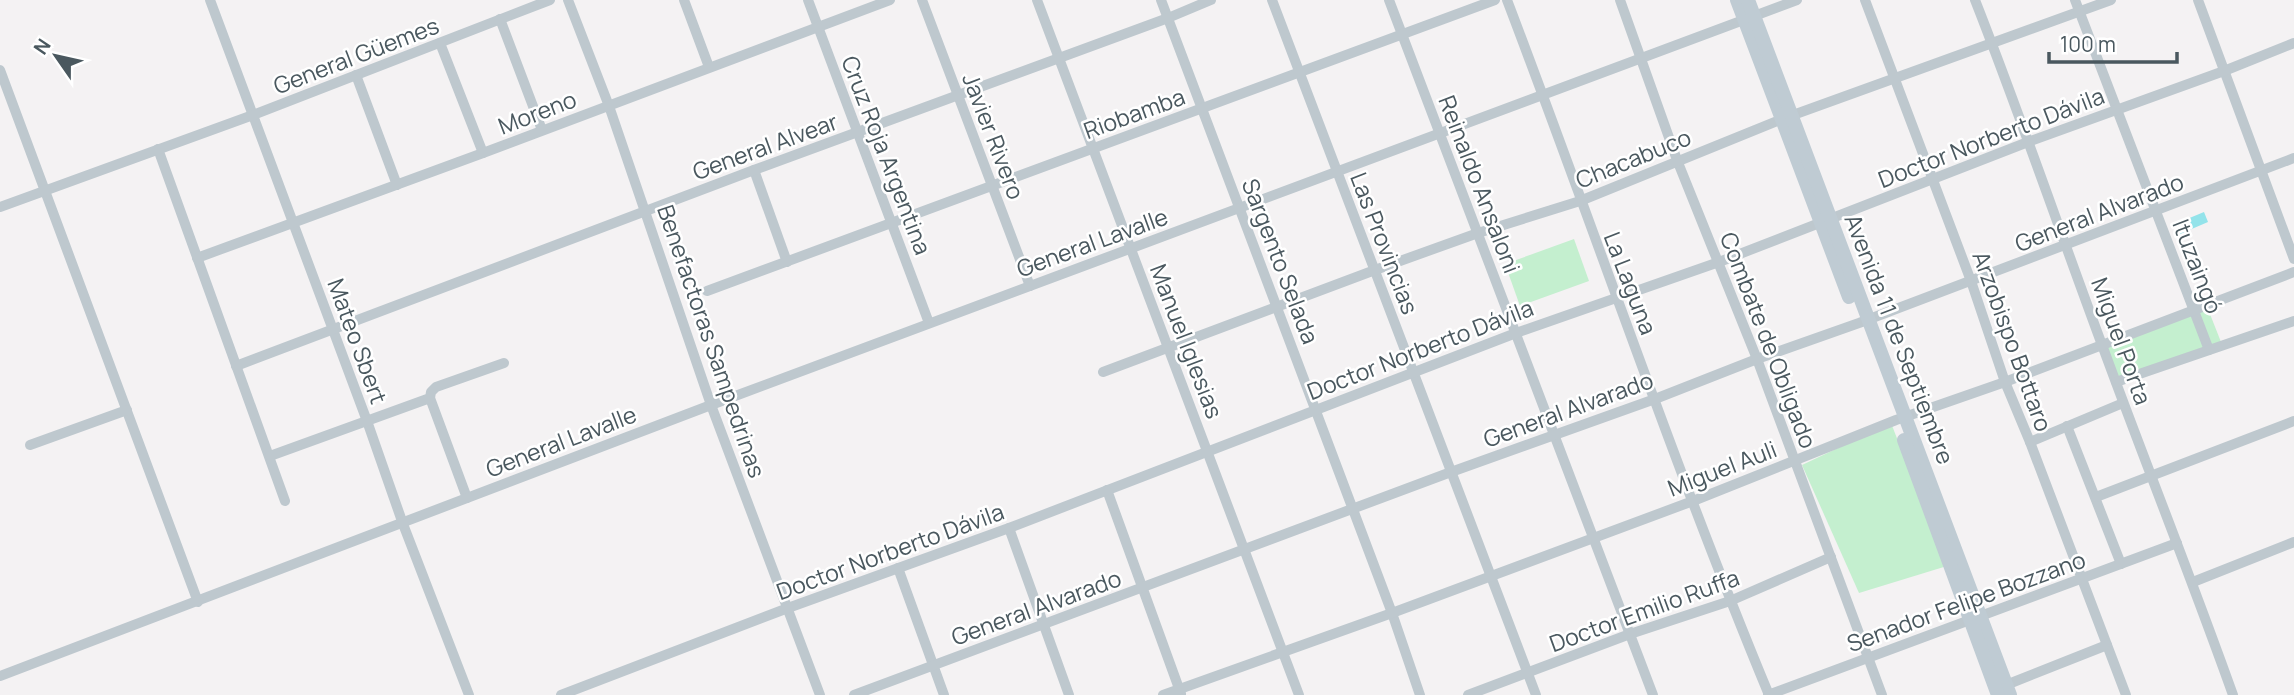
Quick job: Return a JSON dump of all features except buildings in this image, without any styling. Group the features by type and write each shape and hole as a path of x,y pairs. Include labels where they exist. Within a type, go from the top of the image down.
{"main road":[{"name":"Avenida 11 de Septiembre","path":"1737,0 1749,18 1975,619 2005,691"},
{"name":"Avenida 11 de Septiembre","path":"1748,0 1749,18"}],"street":[{"name":"Mateo Sbert","path":"210,0 403,524 469,695"},
{"name":"General Güemes","path":"0,207 253,115 550,0"},
{"name":"Benefactoras Sampedrinas","path":"568,0 609,106 711,405 820,695"},
{"path":"684,0 709,67"},
{"name":"Cruz Roja Argentina","path":"808,0 929,323"},
{"name":"Moreno","path":"197,258 890,0"},
{"name":"Javier Rivero","path":"922,0 1030,286"},
{"name":"Manuel Iglesias","path":"1037,0 1299,695"},
{"name":"Sargento Selada","path":"1161,0 1316,409 1420,695"},
{"name":"General Alvear","path":"236,366 1211,0"},
{"name":"Las Provincias","path":"1272,0 1536,695"},
{"name":"Reinaldo Ansaloni","path":"1389,0 1653,695"},
{"name":"Riobamba","path":"707,291 1495,0"},
{"name":"La Laguna","path":"1507,0 1616,299 1730,601 1769,695"},
{"name":"Combate de Obligado","path":"1620,0 1677,160 1757,359 1882,695"},
{"name":"General Lavalle","path":"0,676 711,405 1797,0"},
{"name":"Arzobispo Bottaro","path":"1864,0 1971,281 2005,382 2126,695"},
{"name":"Miguel Porta","path":"1975,0 2233,695"},
{"name":"Ituzaingó","path":"2075,0 2209,350"},
{"name":"Chacabuco","path":"1103,372 1478,233 1580,201 1787,118 2111,0"},
{"path":"2198,0 2294,259"},
{"path":"500,19 542,130"},
{"path":"440,43 483,153"},
{"name":"Doctor Norberto Dávila","path":"561,695 788,608 1009,528 1516,333 1719,262 2028,142 2294,44"},
{"path":"0,70 198,602"},
{"path":"356,75 397,185"},
{"path":"158,149 285,501"},
{"name":"General Alvarado","path":"854,695 1864,321 2294,158"},
{"path":"754,170 787,262"},
{"name":"Miguel Auli","path":"1163,695 1181,692 1493,576 2294,272"},
{"path":"2116,382 2294,321"},
{"path":"467,498 430,398 431,392 436,387 504,363"},
{"path":"270,456 430,398"},
{"path":"2030,442 2123,403"},
{"path":"30,445 127,410"},
{"path":"2096,498 2294,421"},
{"path":"2067,426 2121,564"},
{"path":"1107,490 1181,692"},
{"path":"1009,528 1069,695"},
{"path":"2193,582 2294,542"},
{"name":"Senador Felipe Bozzano","path":"1769,695 2177,543"},
{"name":"Doctor Emilio Ruffa","path":"1468,695 1630,634 1730,601 1831,557"},
{"path":"898,568 944,695"},
{"path":"2005,691 2107,645"}],"green space":[{"path":"1574,239 1589,281 1520,306 1505,264"},
{"path":"2208,309 2221,342 2118,380 2103,349"},
{"path":"1891,423 1947,566 1859,593 1802,465"}],"water":[{"path":"2204,212 2208,222 2180,234 2175,224"}]}
